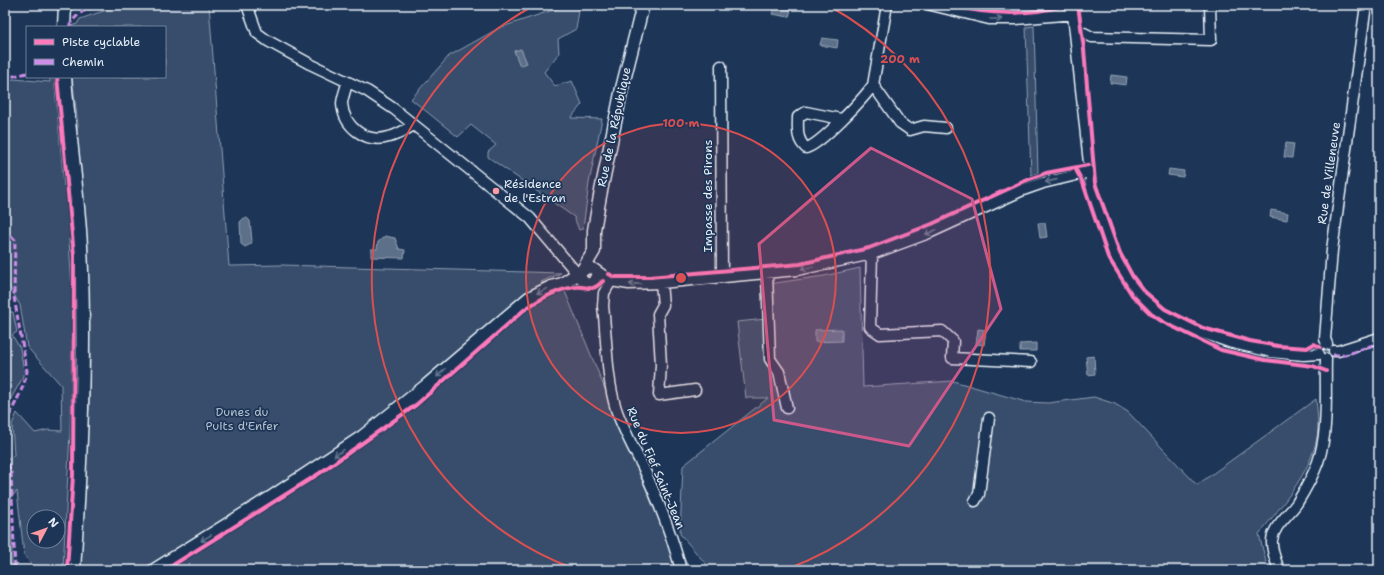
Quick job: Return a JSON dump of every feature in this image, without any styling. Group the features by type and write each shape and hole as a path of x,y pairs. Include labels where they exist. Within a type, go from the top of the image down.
{"street":[{"path":"64,26 65,5"},
{"path":"247,5 257,33 268,41 347,83 367,91 414,125 530,218 579,272 586,284 593,282 598,272"},
{"name":"Rue de la République","path":"598,272 594,251 594,230 622,88 643,5"},
{"path":"841,119 806,112 802,113 798,117 798,136 800,144 806,148 812,147 867,94 872,85 887,5"},
{"path":"931,5 989,19 1016,19 1073,10 1092,191 1107,239 1131,284 1157,312 1195,330 1232,343 1271,352 1322,356"},
{"path":"1076,32 1084,33 1092,37 1211,40 1210,5"},
{"name":"Rue de Villeneuve","path":"1330,348 1326,339 1332,250 1366,5"},
{"name":"Impasse des Pirons","path":"721,66 722,277"},
{"path":"65,78 81,244 83,312 80,475 74,570"},
{"path":"347,83 342,103 346,121 355,132 370,137 387,138 414,125"},
{"path":"872,85 900,123 910,130 924,126 946,128"},
{"path":"154,570 273,496 362,438 428,385 529,298 550,287 562,284 579,272 589,268 611,281 629,284 661,283 798,270 872,254 930,233 1023,190 1044,183 1089,172"},
{"path":"579,272 594,251"},
{"path":"872,254 870,327 880,334 942,331 953,341 952,358 1031,362"},
{"path":"767,273 770,359 779,372 787,408"},
{"name":"Rue du Fief Saint-Jean","path":"611,281 604,293 603,306 610,385 623,428 661,511 675,548 681,570"},
{"path":"661,283 663,305 658,314 661,365 659,395 695,390"},
{"path":"1279,570 1272,548 1275,532 1297,504 1306,488 1318,462 1323,443 1325,415 1322,356 1320,347 1338,351 1379,338"},
{"path":"975,501 979,494 989,418"}],"highlighted area":[{"path":"871,148 972,199 1001,309 909,446 774,420 759,244"}],"green space":[{"name":"Dunes du Puits d'Enfer","path":"121,5 209,5 229,266 282,265 561,273 541,282 562,284 634,460 690,570 74,570 80,475 89,409 90,353 69,239 72,293 70,433 66,511 66,509 26,509 26,549 64,549 63,570 36,570 24,555 17,491 8,501 9,509 5,513 5,461 14,455 12,424 17,413 35,433 48,430 62,431 61,385 27,347 20,305 7,283 5,283 5,85 13,79 50,82 50,78 54,78 64,186 78,125 72,78 166,78 166,26 71,26 77,24 80,19"},
{"path":"568,5 580,5 576,29 558,39 559,53 544,72 555,86 572,81 582,104 571,118 602,119 589,183 583,229 579,230 574,217 488,157 488,152 496,145 471,125 458,137 411,99 449,56 499,28"},
{"path":"1034,26 1038,173 1031,175 1026,27"},
{"path":"860,268 863,387 953,381 1026,402 1048,403 1094,397 1115,404 1128,412 1197,485 1316,399 1318,427 1312,456 1288,498 1259,534 1268,570 711,570 680,534 683,466 768,398 746,398 737,322 766,319 761,285 824,276"},
{"path":"5,312 13,312 17,332 12,335 20,348 24,371 22,379 5,409"},
{"path":"5,525 12,531 12,570 5,570"}],"shaded area":[{"path":"774,6 791,10 789,17 772,14"},
{"path":"822,38 838,40 837,48 820,45"},
{"path":"521,49 527,63 520,66 514,51"},
{"path":"1111,75 1127,77 1126,85 1110,83"},
{"path":"1286,143 1294,144 1292,158 1284,157"},
{"path":"1169,169 1184,171 1183,177 1168,175"},
{"path":"1271,210 1288,213 1287,220 1270,217"},
{"path":"244,218 247,218 250,221 252,241 251,244 245,247 241,244 240,222"},
{"path":"1038,223 1045,223 1047,237 1040,238"},
{"path":"385,236 395,238 399,249 405,250 404,258 371,257 371,249 377,249 378,242"},
{"path":"842,329 842,341 815,342 815,330"},
{"path":"978,329 986,330 984,345 976,344"},
{"path":"1036,343 1036,351 1020,351 1020,344"},
{"path":"1094,356 1095,374 1088,375 1086,357"}],"marked path":[{"path":"70,26 76,17 84,11 93,7 105,5"},
{"path":"5,81 10,77 26,73"},
{"path":"5,229 15,240 14,297 27,371 23,386 5,427"},
{"path":"1333,355 1345,355 1379,343"},
{"path":"5,455 11,472 15,570"}],"cycle path":[{"path":"948,5 979,11 1008,13 1037,11 1068,5"},
{"path":"1078,5 1084,49 1095,183 1120,253 1133,277 1144,291 1165,309 1203,328 1250,341 1278,346 1307,348 1314,344 1320,347"},
{"path":"57,78 74,256 73,475 67,570"},
{"path":"609,274 614,277 649,277 800,264 869,248 932,224 1025,181 1046,173 1088,165"},
{"path":"1075,168 1083,183 1108,257 1132,295 1151,314 1163,322 1221,350 1265,360 1313,366 1326,371"},
{"path":"165,570 320,473 416,405 524,310 548,296 562,290 575,287 592,288 599,285 603,281"}],"place":[{"name":"Résidence de l'Estran","path":"496,191"}]}
